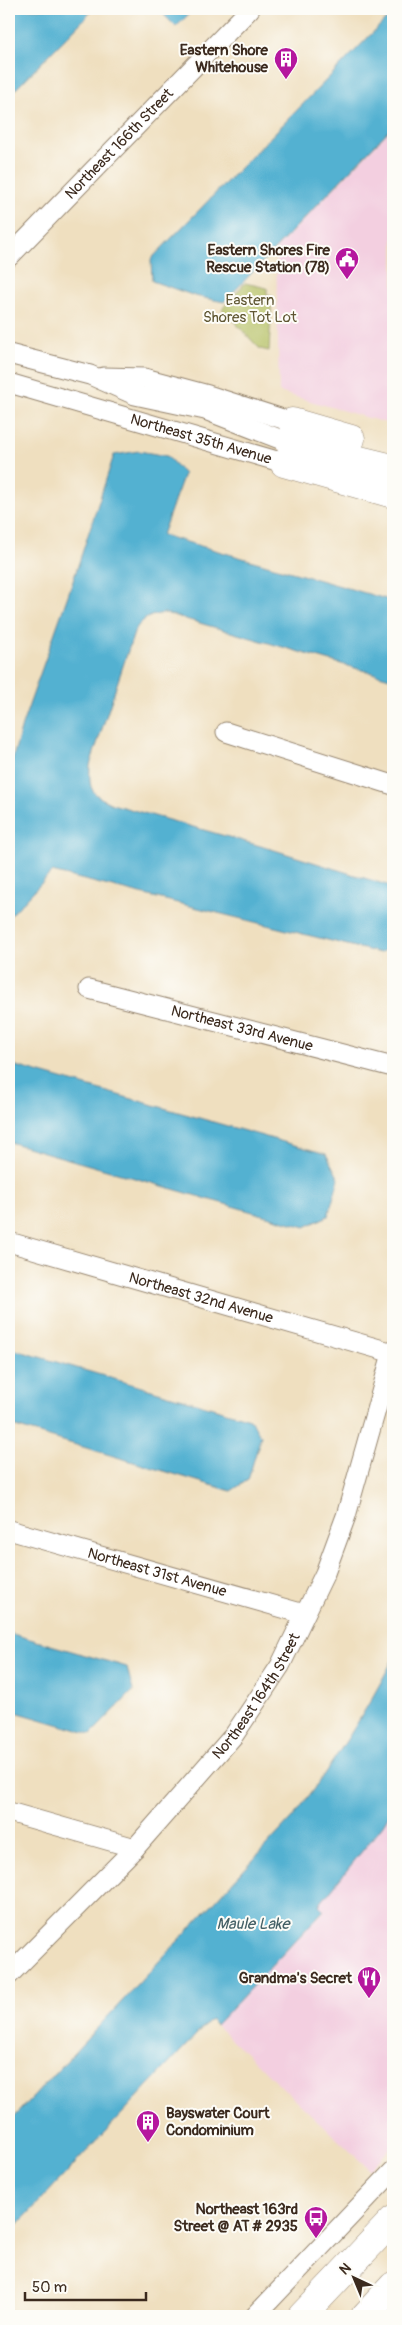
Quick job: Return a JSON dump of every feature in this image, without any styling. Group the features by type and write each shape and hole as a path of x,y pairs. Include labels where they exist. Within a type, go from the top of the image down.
{"street":[{"name":"Northeast 166th Street","path":"9,257 250,9"},
{"name":"Northeast 35th Avenue","path":"15,356 92,376 135,395 178,405 194,420 393,468"},
{"path":"10,390 15,356"},
{"name":"Northeast 35th Avenue","path":"92,376 144,378 208,395 288,442 393,494"},
{"name":"Northeast 35th Avenue","path":"10,390 288,442 393,451"},
{"path":"226,732 393,785"},
{"name":"Northeast 33rd Avenue","path":"89,989 393,1067"},
{"name":"Northeast 32nd Avenue","path":"9,1242 393,1351"},
{"name":"Northeast 164th Street","path":"9,1975 134,1848 234,1735 280,1666 325,1573 346,1516 393,1351"},
{"name":"Northeast 31st Avenue","path":"9,1530 304,1614"},
{"path":"9,1812 134,1848"},
{"path":"255,2316 393,2171"},
{"path":"302,2316 393,2220"},
{"path":"365,2316 393,2286"}],"shaded area":[{"path":"393,127 393,425 279,392 276,249"},
{"path":"393,1808 393,2145 370,2170 216,2025 324,1911 318,1905 383,1825"}],"green space":[{"name":"Eastern Shores Tot Lot","path":"245,283 267,288 267,295 272,296 269,351 260,349 222,309"}],"water":[{"path":"9,9 94,9 9,96"},
{"path":"170,9 194,9 176,27 164,15"},
{"path":"393,12 393,126 224,302 195,296 152,281 151,259"},
{"path":"139,451 167,456 184,474 162,535 393,601 393,679 165,613 152,616 145,619 135,630 90,765 92,790 99,797 112,804 271,849 393,887 393,945 380,953 52,872 9,917 9,772 22,725 73,581 114,455"},
{"path":"9,1064 326,1154 339,1179 328,1216 305,1227 9,1142"},
{"path":"9,1348 250,1419 261,1436 248,1480 231,1491 9,1425"},
{"path":"9,1633 127,1667 133,1691 91,1734 9,1710"},
{"name":"Maule Lake","path":"393,1659 393,1808 383,1825 319,1905 324,1910 216,2025 210,2020 9,2234 9,2123 294,1816 347,1740"}],"place":[{"name":"Eastern Shore Whitehouse","path":"286,80"},
{"name":"Eastern Shores Fire Rescue Station (78)","path":"347,280"},
{"name":"Grandma's Secret","path":"369,1999"},
{"name":"Bayswater Court Condominium","path":"148,2143"},
{"name":"Northeast 163rd Street @ AT # 2935","path":"316,2239"}]}
